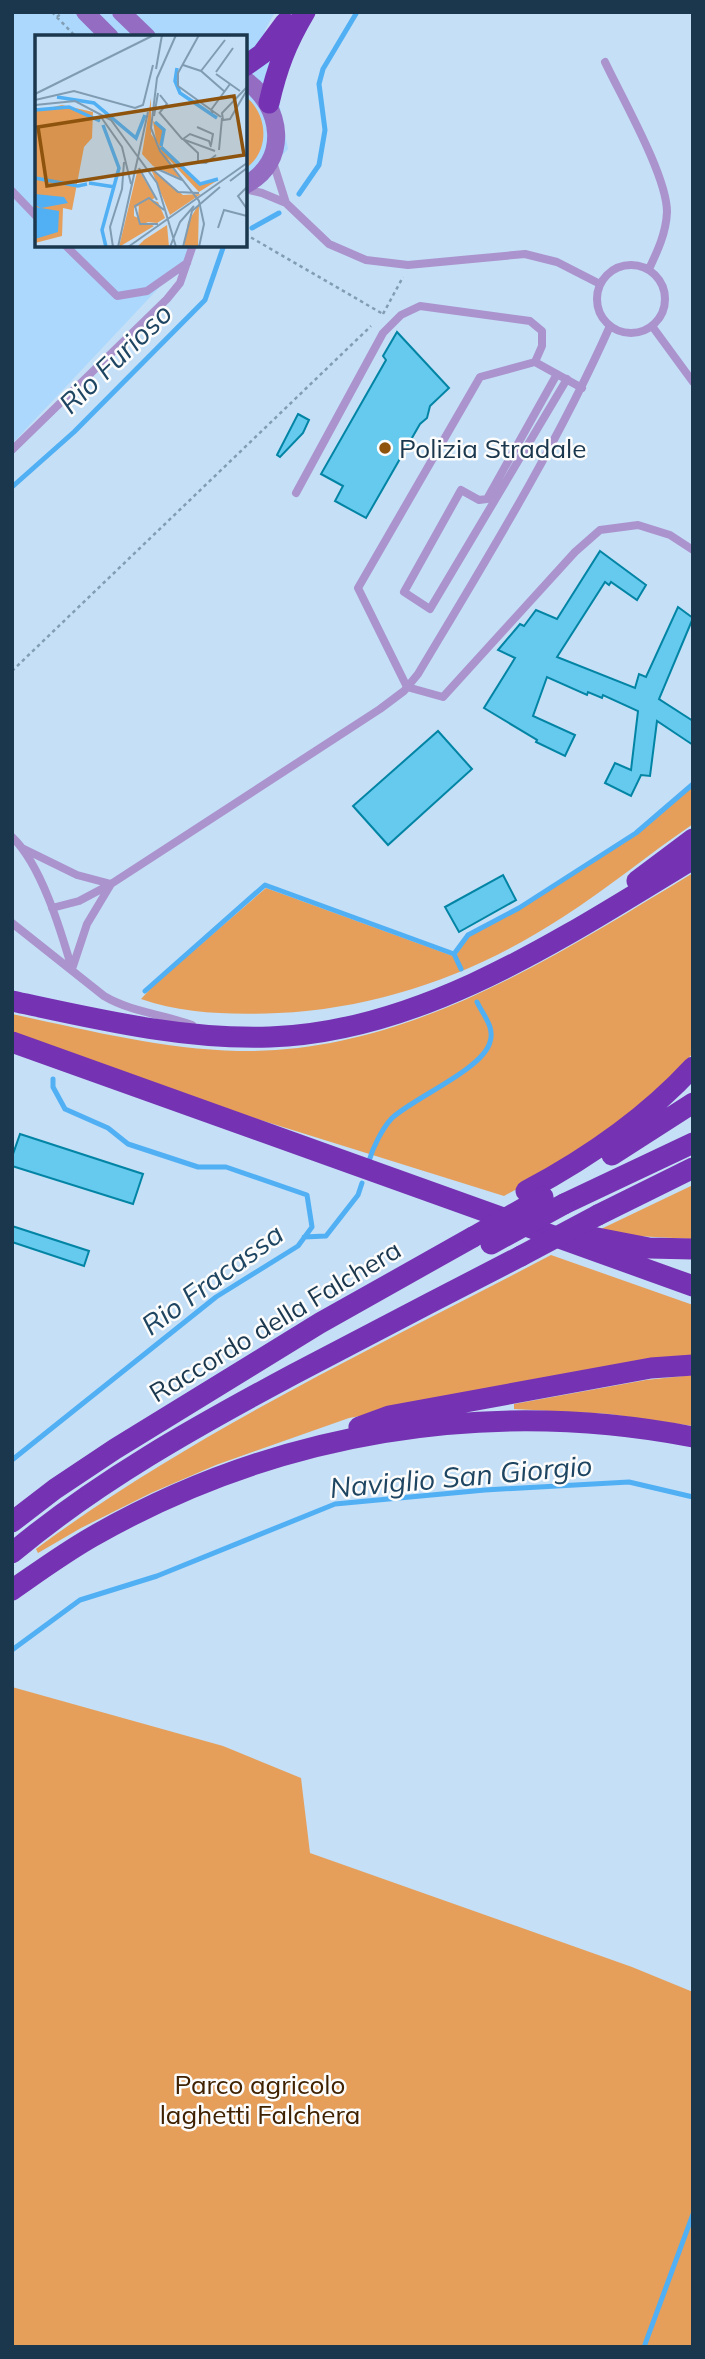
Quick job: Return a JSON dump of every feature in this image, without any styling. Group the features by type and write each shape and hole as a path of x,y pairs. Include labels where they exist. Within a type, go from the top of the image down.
{"highway":[{"path":"247,65 262,54 292,12"},
{"path":"269,103 277,67 305,12"},
{"path":"594,919 657,864 693,839"},
{"path":"12,1001 166,1031 222,1037 273,1037 310,1033 400,1011 436,999 506,968 693,859"},
{"path":"12,1042 693,1286"},
{"path":"474,1237 612,1139 670,1091 693,1066"},
{"path":"535,1194 693,1103"},
{"path":"474,1237 564,1204 693,1143"},
{"name":"Raccordo della Falchera","path":"12,1553 54,1518 116,1475 177,1438 598,1215 693,1168"},
{"path":"417,1187 587,1236 649,1248 693,1249"},
{"name":"Raccordo della Falchera","path":"12,1522 115,1449 320,1323 474,1237"},
{"path":"12,1590 91,1537 180,1494 388,1416 652,1368 693,1365"},
{"path":"269,1461 330,1443 383,1432 476,1421 515,1419 611,1424 693,1437"}],"street":[{"path":"85,12 108,35"},
{"path":"121,12 144,35"},
{"path":"247,81 258,89 269,103 276,121 272,157 261,173 247,185"}],"lane":[{"path":"605,62 663,186 667,212 662,242 649,269"},
{"path":"272,157 286,203"},
{"path":"247,188 286,203 328,244 366,260 408,265 525,254 557,262 600,284"},
{"path":"12,191 35,215"},
{"path":"67,247 117,296 147,291 189,252"},
{"path":"12,450 167,299 180,283 189,252"},
{"path":"627,264 649,269 657,276 666,297 660,318 652,326 631,333 610,326 598,307 600,284 616,268 627,264"},
{"path":"296,493 383,334 401,315 420,306 530,321 542,331 542,346 536,362"},
{"path":"52,908 79,901 111,884 380,709 407,687 418,674 498,540 582,388 610,326"},
{"path":"652,326 693,382"},
{"path":"582,388 536,362 480,377 358,589 407,687 443,697 575,552 600,530 638,525 670,535 693,550"},
{"path":"557,374 487,499 479,500 461,490 404,592 430,609 567,379"},
{"path":"12,837 24,849 77,875 111,884"},
{"path":"24,849 52,908 72,969"},
{"path":"72,969 87,924 111,884"},
{"path":"12,923 104,996 120,1005 135,1011 171,1017 222,1037"}],"path":[{"path":"52,12 74,35"},
{"path":"57,17 63,12"},
{"path":"247,235 383,314 408,265"},
{"path":"12,671 374,324"}],"shaded area":[{"path":"12,12 275,12 265,30 288,149 247,194 247,35 35,35 35,247 197,247 12,444"}],"green space":[{"path":"247,98 258,112 263,132 259,153 247,167"},
{"path":"693,786 693,824 563,917 497,955 462,971 391,995 316,1010 261,1014 209,1012 174,1008 141,999 266,888 453,956 469,936 638,834"},
{"path":"693,873 693,1053 651,1096 606,1134 504,1196 244,1115 12,1032 12,1014 124,1038 181,1047 238,1051 300,1048 360,1036 419,1018 476,995 587,937"},
{"path":"693,1185 693,1239 636,1236 601,1229"},
{"path":"551,1255 693,1305 693,1357 349,1418 216,1465 151,1493 38,1553 36,1549 97,1506 223,1428"},
{"path":"693,1375 693,1426 609,1414 514,1409 514,1404 646,1380"},
{"name":"Parco agricolo laghetti Falchera","path":"12,1687 223,1746 301,1778 310,1853 632,1967 693,1992 693,2347 12,2347"}],"building":[{"path":"397,332 449,388 430,406 427,418 420,424 366,518 335,501 343,486 321,474 386,360 383,356"},
{"path":"298,414 309,420 303,433 280,457 277,455"},
{"path":"600,551 646,585 637,600 611,582 609,585 605,582 557,657 635,688 639,674 646,677 678,607 693,618 659,699 693,721 693,745 657,721 650,776 641,775 631,796 605,783 615,763 631,770 638,711 603,695 602,698 588,692 587,695 547,677 533,716 575,735 565,756 536,742 537,740 484,708 515,658 498,650 520,624 524,626 536,610 557,619"},
{"path":"438,731 472,769 388,845 353,806"},
{"path":"503,875 516,900 459,932 445,907"},
{"path":"20,1134 143,1174 133,1204 12,1166 12,1157"},
{"path":"12,1226 89,1251 84,1266 12,1242"}],"waterway":[{"name":"Rio Furioso","path":"299,194 319,165 325,130 319,84 323,69 357,12"},
{"name":"Rio Furioso","path":"252,228 279,213"},
{"name":"Rio Furioso","path":"12,487 74,432 205,300 223,247"},
{"path":"461,969 454,954 468,935 519,908 636,833 693,784"},
{"name":"Rio Fracassa","path":"145,991 265,885 454,954"},
{"path":"369,1161 378,1138 392,1118 462,1072 485,1052 491,1031 477,1002"},
{"name":"Rio Fracassa","path":"12,1460 216,1297 298,1246 312,1227 307,1195 226,1167 198,1167 128,1144 108,1128 65,1109 53,1087 53,1079"},
{"path":"304,1237 326,1236 358,1195 362,1183"},
{"name":"Naviglio San Giorgio","path":"12,1650 80,1600 157,1576 335,1504 485,1490 629,1482 693,1497"},
{"path":"644,2347 693,2214"}],"place":[{"name":"Polizia Stradale","path":"385,448"}]}
